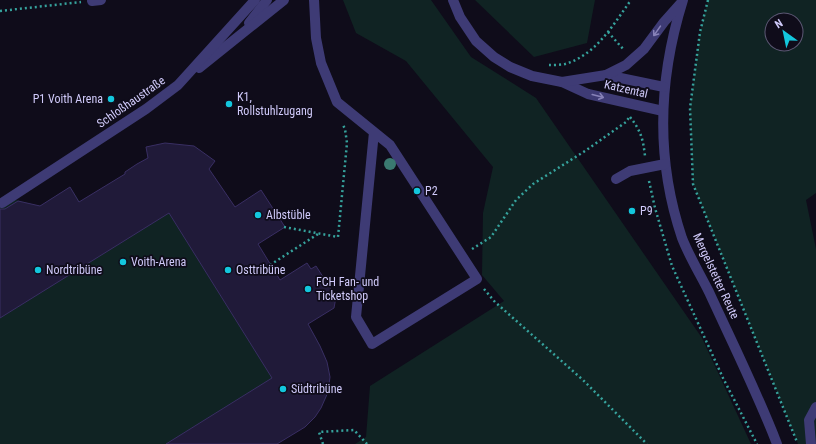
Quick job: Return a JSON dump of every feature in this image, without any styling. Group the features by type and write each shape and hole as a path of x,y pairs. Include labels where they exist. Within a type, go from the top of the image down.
{"street":[{"name":"Schloßhaustraße","path":"2,203 146,109 180,83 255,0"},
{"path":"240,36 267,0"},
{"path":"180,83 284,0"},
{"path":"314,0 316,38 321,63 337,102 374,132 390,145 477,279 372,344 356,317 374,132"},
{"name":"Katzental","path":"453,0 460,17 476,41 494,57 510,67 532,76 562,82 588,94 663,111 664,87 672,42 682,1"},
{"name":"Katzental","path":"562,82 606,75 633,60 644,49 682,1"},
{"name":"Katzental","path":"606,75 664,87"},
{"name":"Mergelstetter Reute","path":"663,111 662,133 665,164 671,197 683,239 764,410 776,444"},
{"path":"616,179 630,171 665,164"},
{"path":"811,444 809,420 816,408"}],"path":[{"path":"544,65 563,64 578,58 598,44 631,0"},
{"path":"708,0 700,32 690,108 693,184 798,444"},
{"path":"0,11 96,1"},
{"path":"608,32 633,60"},
{"path":"630,117 639,128 643,140 655,208 672,266 723,378 757,444"},
{"path":"462,256 491,237 516,200 533,184 585,151 626,122"},
{"path":"284,227 338,236 347,143 345,129 342,123"},
{"path":"270,265 319,234"},
{"path":"477,279 495,302 584,380 647,444"},
{"path":"323,444 319,432 354,430 367,444"}],"green space":[{"path":"343,0 431,0 471,57 536,98 702,338 751,444 355,444 366,437 370,386 504,301 482,275 483,213 493,167 406,61 356,33"},
{"path":"475,0 595,0 587,43 534,57"},
{"path":"708,0 816,0 816,193 806,200 816,249 816,444 798,444 693,184 690,108 700,32"},
{"name":"Voith-Arena","path":"165,143 194,146 215,161 209,169 313,333 323,352 328,366 330,380 329,388 315,385 313,391 327,396 312,419 277,444 0,444 0,206 12,199 40,206 70,187 80,202 148,158 146,147"}],"building":[{"path":"165,143 194,146 215,161 209,169 235,207 261,190 285,227 258,244 280,280 307,263 311,269 316,266 336,297 334,308 308,324 327,362 330,377 328,392 315,417 305,427 277,444 166,444 272,378 169,213 0,318 0,209 5,209 18,201 40,206 70,187 79,202 148,158 146,147"}],"place":[{"name":"P1 Voith Arena","path":"111,99"},
{"name":"K1, Rollstuhlzugang","path":"229,104"},
{"name":"P2","path":"417,191"},
{"name":"P9","path":"632,211"},
{"name":"Albstüble","path":"258,215"},
{"name":"Voith-Arena","path":"123,262"},
{"name":"Nordtribüne","path":"38,270"},
{"name":"Osttribüne","path":"228,270"},
{"name":"FCH Fan- und Ticketshop","path":"308,289"},
{"name":"Südtribüne","path":"283,389"}]}
